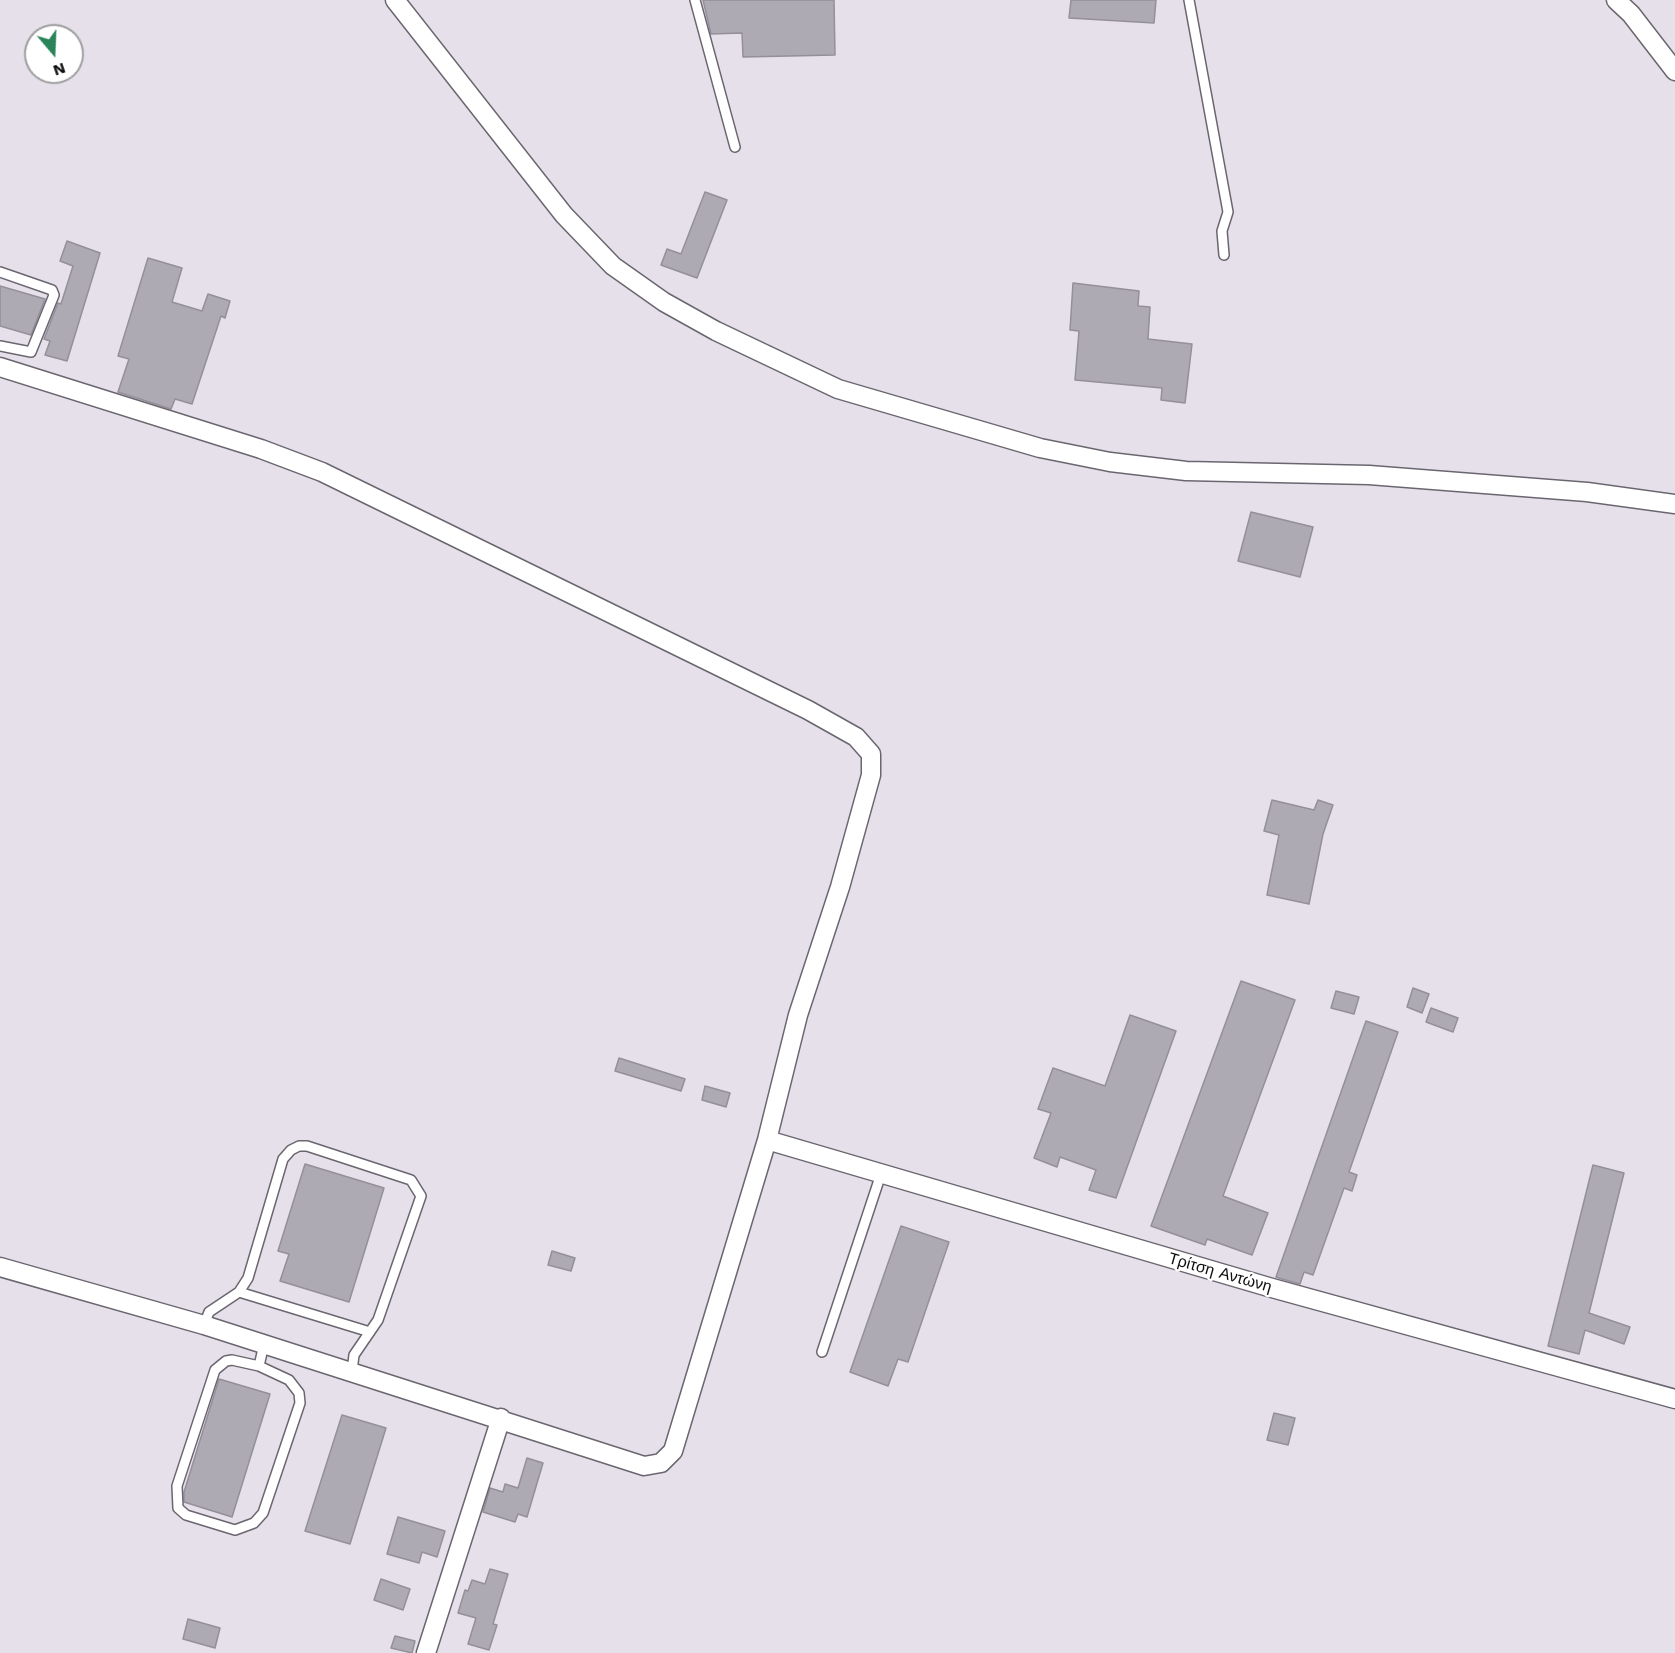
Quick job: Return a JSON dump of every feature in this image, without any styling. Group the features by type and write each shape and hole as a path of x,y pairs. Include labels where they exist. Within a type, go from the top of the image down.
{"street":[{"path":"395,0 564,215 613,266 664,302 716,331 838,389 1040,448 1110,462 1186,471 1369,475 1587,492 1675,504"},
{"path":"1616,0 1637,22 1675,72"},
{"path":"0,367 261,449 322,472 705,657 856,737 871,754 871,775 840,887 798,1015 767,1140 673,1451 661,1462 644,1466 204,1324 0,1267"},
{"name":"Τρίτση Αντώνη","path":"767,1140 1418,1329 1675,1399"},
{"path":"426,1653 501,1418"}],"lane":[{"path":"694,0 735,147"},
{"path":"1189,0 1228,212 1222,231 1224,255"},
{"path":"0,272 50,289 54,295 31,352 0,346"},
{"path":"204,1324 209,1312 239,1292 248,1278 283,1160 291,1150 299,1146 307,1146 411,1180 421,1196 378,1320 354,1355 352,1371"},
{"path":"822,1352 881,1174"},
{"path":"239,1292 370,1332"},
{"path":"259,1366 264,1344"},
{"path":"232,1360 259,1366 289,1380 299,1393 300,1403 263,1513 255,1523 235,1530 186,1515 178,1508 177,1486 216,1370 220,1364 232,1360"}],"building":[{"path":"703,0 834,0 835,55 743,57 742,33 711,34"},
{"path":"1071,0 1156,0 1154,23 1069,18"},
{"path":"705,192 727,200 697,278 661,265 667,249 681,254"},
{"path":"67,241 100,253 67,361 45,355 50,341 44,339 58,303 61,304 73,266 60,261"},
{"path":"148,258 182,268 172,302 202,311 208,294 230,301 225,318 221,316 192,404 175,399 171,409 118,392 129,359 118,356"},
{"path":"1073,283 1139,291 1138,306 1150,307 1148,339 1192,344 1185,403 1161,400 1162,388 1075,380 1079,331 1070,330"},
{"path":"0,286 45,299 31,335 0,326"},
{"path":"1251,512 1313,527 1300,577 1238,561"},
{"path":"1272,800 1314,810 1318,800 1333,805 1323,834 1309,904 1267,895 1279,835 1264,831"},
{"path":"1241,981 1295,1000 1223,1196 1268,1213 1252,1255 1207,1239 1205,1245 1151,1226"},
{"path":"1413,988 1429,994 1422,1013 1407,1007"},
{"path":"1336,991 1359,997 1354,1014 1331,1008"},
{"path":"1431,1008 1458,1018 1453,1032 1426,1022"},
{"path":"1130,1015 1176,1031 1116,1198 1089,1190 1096,1170 1060,1157 1057,1167 1034,1158 1051,1113 1038,1109 1053,1068 1105,1086"},
{"path":"1366,1021 1398,1032 1349,1172 1357,1175 1352,1191 1344,1188 1313,1275 1304,1272 1300,1284 1276,1277"},
{"path":"619,1058 685,1079 681,1091 615,1071"},
{"path":"705,1086 730,1093 726,1107 702,1100"},
{"path":"305,1164 384,1188 349,1302 280,1281 289,1254 278,1251"},
{"path":"1593,1165 1624,1173 1589,1313 1630,1327 1624,1344 1585,1330 1579,1354 1548,1346"},
{"path":"901,1226 949,1242 908,1362 898,1359 888,1386 850,1372"},
{"path":"552,1251 575,1258 571,1271 548,1265"},
{"path":"219,1379 270,1394 232,1517 184,1502 184,1492"},
{"path":"1274,1413 1295,1418 1288,1445 1267,1440"},
{"path":"342,1415 386,1428 350,1544 305,1531"},
{"path":"527,1458 543,1463 527,1517 518,1514 515,1522 483,1512 490,1488 503,1492 505,1484 518,1488"},
{"path":"398,1517 445,1531 437,1557 422,1552 419,1563 387,1554"},
{"path":"490,1569 508,1574 493,1624 497,1625 489,1650 468,1644 476,1618 458,1613 465,1590 468,1591 472,1580 485,1584"},
{"path":"381,1579 410,1589 403,1610 374,1600"},
{"path":"188,1619 220,1628 215,1648 183,1639"},
{"path":"395,1636 415,1641 412,1653 391,1648"}]}
